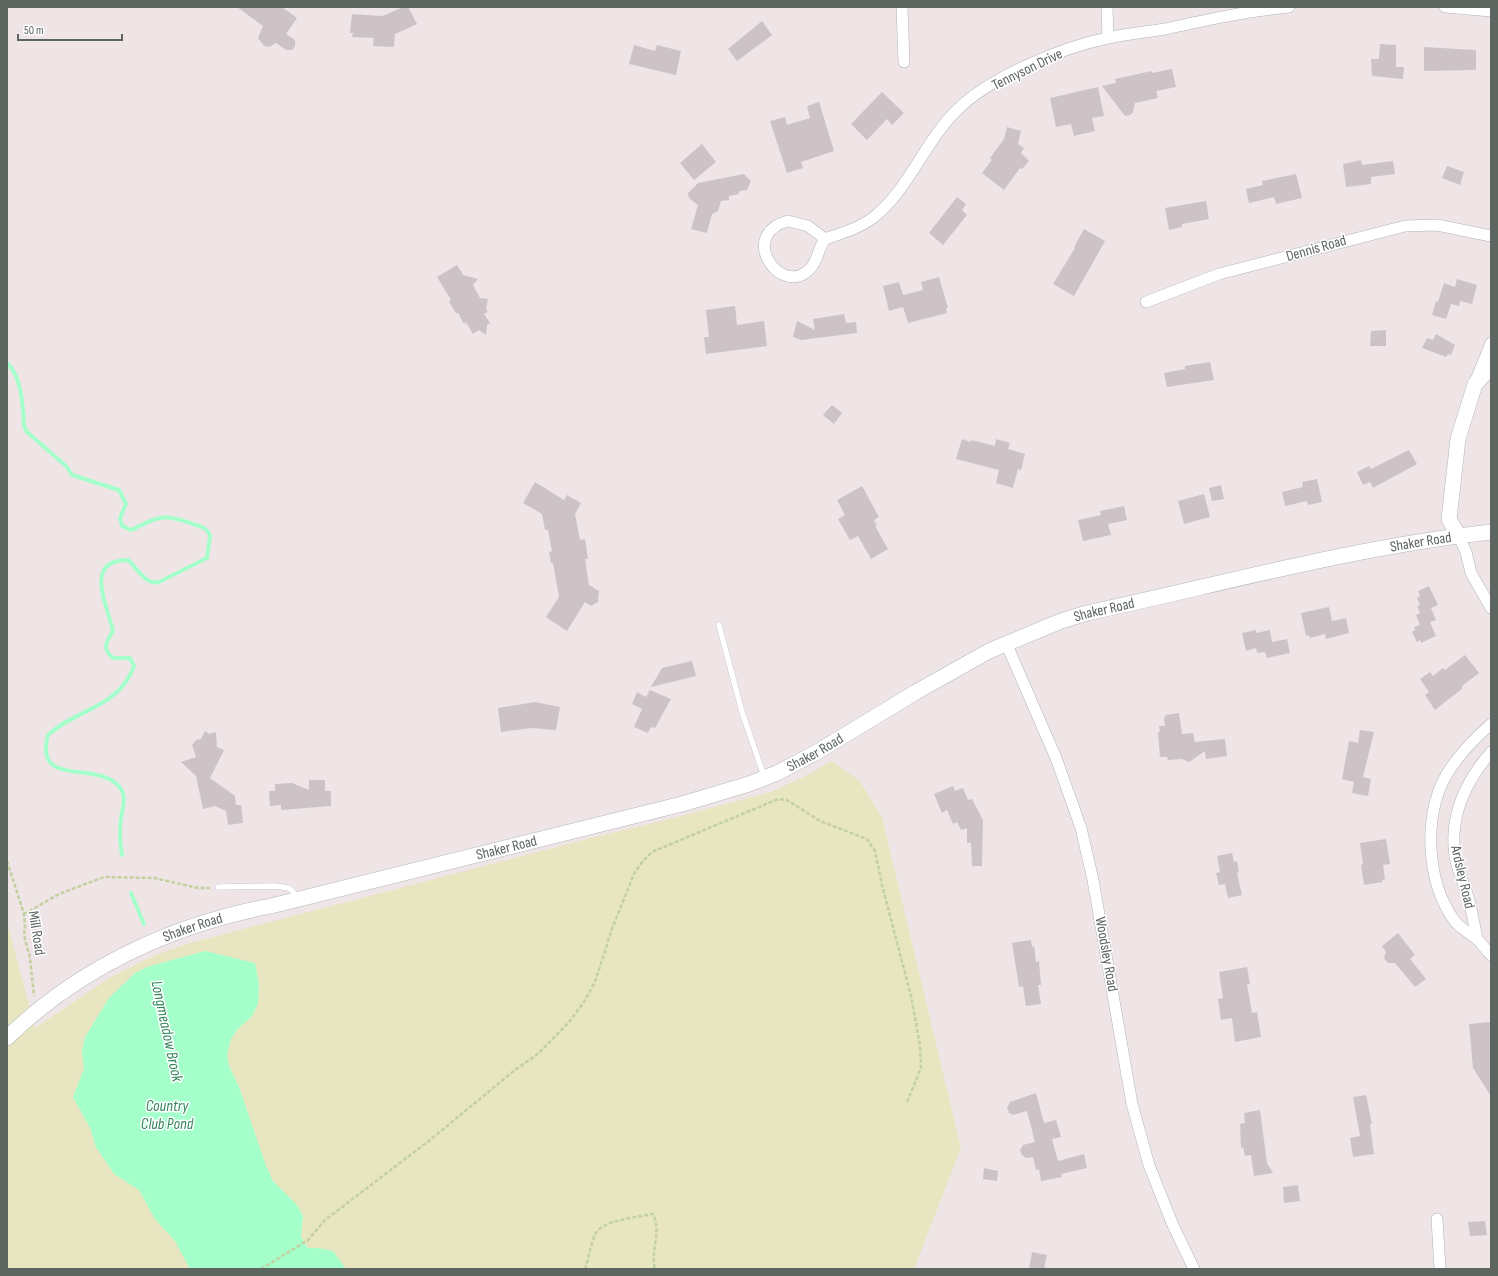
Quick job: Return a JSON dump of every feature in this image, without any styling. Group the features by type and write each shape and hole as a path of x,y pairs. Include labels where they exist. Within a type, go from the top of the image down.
{"main road":[{"name":"Shaker Road","path":"7,1038 57,995 99,969 166,936 196,925 235,913 300,899 682,804 764,779 817,752 922,688 1006,643 1061,621 1088,613 1355,552 1458,535 1449,519 1449,505 1458,439 1475,384 1491,367"},
{"path":"1458,535 1491,532"}],"street":[{"path":"902,7 904,62"},
{"path":"1107,7 1108,38"},
{"name":"Tennyson Drive","path":"825,239 860,226 883,208 947,120 965,102 994,84 1046,58 1108,38 1252,11 1290,7"},
{"path":"1445,7 1491,11"},
{"path":"795,221 802,223 825,239 821,244 815,264 799,276 793,276 780,272 766,260 764,248 767,238 773,228 783,222 795,221"},
{"name":"Dennis Road","path":"1146,302 1219,274 1405,226 1436,225 1491,236"},
{"path":"1475,384 1491,343"},
{"path":"1458,535 1466,552 1470,573 1491,608"},
{"name":"Woodsley Road","path":"1006,643 1056,758 1081,828 1094,880 1134,1112 1149,1165 1158,1190 1194,1269"},
{"name":"Ardsley Road","path":"1491,724 1465,749 1447,775 1438,796 1432,836 1432,866 1438,888 1453,919 1460,927 1477,938 1491,955"},
{"name":"Ardsley Road","path":"1477,938 1468,897 1455,856 1454,836 1462,794 1476,771 1491,752"},
{"path":"1438,1219 1440,1269"}],"lane":[{"path":"719,625 742,712 764,779"},
{"path":"218,887 275,886 289,888 300,899"}],"path":[{"path":"261,1269 308,1240 326,1220 430,1140 515,1070 539,1053 576,1014 598,976 613,926 634,874 646,857 652,852 778,799 787,800 820,822 867,839 876,851 882,885 911,996 920,1045 921,1068 907,1102"},
{"name":"Mill Road","path":"7,861 24,914 26,927 24,935 30,958 38,1011"},
{"path":"24,914 59,894 104,877 154,878 198,888 218,887"},
{"path":"586,1269 593,1241 598,1230 608,1224 653,1214 658,1231 654,1254 655,1269"}],"shaded area":[{"path":"831,761 859,780 882,817 961,1148 914,1269 7,1269 7,921 35,1028 109,978 153,956 190,943 771,792 810,774"}],"water":[{"name":"Country Club Pond","path":"205,951 255,963 259,984 258,1004 252,1016 237,1030 231,1039 227,1055 229,1066 239,1087 265,1163 273,1181 297,1205 303,1216 301,1237 308,1248 319,1248 333,1251 346,1269 190,1269 175,1241 155,1219 139,1190 114,1174 96,1147 90,1128 73,1097 84,1069 82,1051 85,1037 109,998 135,973 147,967"}],"building":[{"path":"237,7 282,7 297,18 286,34 295,40 295,46 292,50 286,50 276,43 269,47 264,46 258,38 263,26"},
{"path":"403,7 408,7 417,24 395,34 394,47 373,46 374,38 352,37 353,33 350,33 352,14 383,16"},
{"path":"762,21 772,35 737,61 728,49"},
{"path":"1380,44 1396,45 1396,67 1404,67 1403,79 1372,76 1371,59 1379,59"},
{"path":"634,45 655,51 657,45 681,51 676,75 629,64"},
{"path":"1424,47 1476,50 1476,70 1424,71"},
{"path":"1172,69 1176,87 1156,91 1158,98 1135,103 1133,112 1130,115 1125,116 1102,86 1116,83 1115,79 1152,71 1152,73"},
{"path":"1098,87 1104,116 1092,118 1095,131 1074,136 1071,124 1056,127 1050,98"},
{"path":"882,92 904,113 892,125 887,119 867,140 851,124"},
{"path":"819,102 834,151 801,162 803,168 787,173 770,121 785,117 787,125 810,118 807,106"},
{"path":"1007,127 1021,131 1018,144 1024,148 1021,153 1029,161 1022,169 1020,168 1004,190 982,173 992,160 990,158 1004,139"},
{"path":"702,144 716,162 694,180 680,163"},
{"path":"1361,160 1362,165 1393,161 1395,174 1371,177 1371,184 1346,187 1343,164"},
{"path":"1447,166 1464,172 1460,185 1442,178"},
{"path":"744,174 751,181 747,190 739,191 739,194 729,196 729,200 721,201 718,211 712,214 707,233 691,229 698,205 689,198 688,193 698,183"},
{"path":"1296,174 1302,198 1276,204 1274,197 1249,203 1246,189 1263,185 1262,181"},
{"path":"957,197 966,204 962,210 967,215 943,245 929,233"},
{"path":"1206,201 1209,219 1182,224 1182,227 1169,230 1165,208"},
{"path":"1084,229 1105,241 1074,296 1053,284 1075,248 1074,247"},
{"path":"457,265 463,275 478,279 473,285 480,298 488,299 486,309 488,312 484,314 490,323 487,325 486,335 479,330 473,334 466,322 464,324 458,313 456,313 449,302 451,300 437,277"},
{"path":"939,277 948,308 946,308 947,313 908,323 903,307 889,311 883,286 899,282 903,295 923,290 921,282"},
{"path":"1457,279 1477,285 1472,304 1460,301 1459,306 1451,304 1446,319 1432,315 1444,283 1455,287"},
{"path":"735,306 737,325 764,321 767,346 706,354 704,337 709,337 706,310"},
{"path":"844,314 846,323 856,322 857,333 801,340 793,337 797,321 815,330 813,319"},
{"path":"1386,330 1386,346 1370,346 1371,331"},
{"path":"1436,334 1455,345 1451,355 1448,354 1446,357 1422,348 1427,338 1433,340"},
{"path":"1210,362 1214,380 1167,387 1164,373 1185,369 1185,366"},
{"path":"832,405 842,413 834,424 823,415"},
{"path":"962,439 995,446 996,439 1010,443 1008,449 1025,454 1021,470 1018,469 1013,488 996,483 999,470 956,459"},
{"path":"1409,450 1417,464 1373,488 1370,482 1363,485 1357,472 1369,466 1371,469"},
{"path":"1317,479 1322,502 1308,505 1307,501 1285,506 1282,492 1303,487 1302,482"},
{"path":"535,482 564,500 567,495 581,503 575,514 580,540 585,539 588,559 585,559 589,585 599,591 598,602 591,606 585,602 567,631 546,617 559,597 553,563 551,563 549,552 552,551 548,530 545,530 542,514 523,503"},
{"path":"1221,485 1224,499 1212,501 1209,488"},
{"path":"862,486 879,517 874,520 877,526 875,526 888,549 871,559 858,536 850,540 838,519 845,515 837,500"},
{"path":"1204,494 1210,517 1184,524 1178,501"},
{"path":"1124,506 1127,520 1108,524 1111,535 1083,541 1078,520 1101,515 1100,511"},
{"path":"1429,586 1438,605 1431,608 1436,620 1430,622 1436,636 1421,643 1420,640 1417,642 1412,632 1415,630 1414,627 1420,625 1416,615 1420,613 1417,606 1420,605 1417,598 1420,596 1418,591"},
{"path":"1329,607 1332,621 1346,618 1349,633 1326,639 1325,634 1310,638 1309,635 1306,636 1301,613"},
{"path":"1256,630 1256,633 1270,630 1272,642 1287,639 1290,653 1267,658 1265,652 1257,653 1256,648 1246,651 1242,633"},
{"path":"1465,655 1479,673 1435,710 1425,695 1429,692 1420,679 1430,672 1433,676 1443,668 1445,670"},
{"path":"692,661 696,676 651,687 662,668"},
{"path":"650,690 671,699 655,728 651,727 648,733 634,727 642,709 632,704 637,692 646,697"},
{"path":"535,702 560,707 556,730 531,728 501,732 498,708"},
{"path":"1179,713 1182,734 1193,733 1195,742 1225,739 1227,756 1206,759 1205,751 1189,762 1182,759 1168,760 1167,757 1160,757 1159,726 1165,726 1165,715"},
{"path":"1360,730 1374,732 1363,777 1371,779 1368,796 1352,793 1354,782 1342,779 1349,741 1358,743"},
{"path":"205,731 209,734 216,732 217,747 224,750 210,778 235,796 236,805 241,805 243,823 228,825 226,811 215,806 203,809 196,776 181,762 196,757 192,745 196,740 201,739"},
{"path":"309,780 325,780 325,791 331,791 331,806 281,810 281,805 270,806 269,791 275,791 275,784 292,783 309,790"},
{"path":"953,786 955,791 963,788 968,800 972,799 983,820 982,866 972,866 971,843 967,843 967,828 961,830 957,822 953,824 947,810 942,813 934,794"},
{"path":"1386,839 1390,864 1383,865 1385,879 1382,880 1382,882 1364,885 1360,843"},
{"path":"1232,853 1234,862 1237,861 1239,872 1237,873 1242,895 1228,898 1225,884 1219,885 1216,873 1220,872 1217,856"},
{"path":"1398,933 1415,955 1410,959 1426,979 1415,987 1395,963 1388,963 1384,958 1386,952 1382,946"},
{"path":"1031,940 1032,947 1034,946 1036,962 1039,961 1041,985 1038,985 1041,1004 1026,1006 1023,986 1019,987 1012,943"},
{"path":"1247,967 1250,984 1247,984 1252,1013 1257,1012 1261,1037 1235,1042 1232,1018 1221,1020 1218,999 1223,998 1219,972"},
{"path":"1491,1022 1491,1096 1473,1068 1469,1024"},
{"path":"1036,1093 1044,1123 1056,1120 1061,1137 1052,1139 1058,1161 1084,1154 1087,1168 1061,1174 1062,1177 1041,1181 1039,1169 1036,1170 1033,1157 1026,1158 1022,1155 1020,1150 1023,1145 1035,1142 1027,1111 1013,1115 1009,1113 1007,1108 1010,1102"},
{"path":"1366,1095 1372,1124 1370,1124 1374,1154 1353,1157 1350,1138 1360,1136 1353,1097"},
{"path":"1260,1110 1267,1163 1273,1173 1254,1176 1251,1155 1245,1156 1243,1147 1241,1148 1240,1124 1245,1123 1244,1113"},
{"path":"984,1168 998,1171 997,1181 983,1179"},
{"path":"1298,1185 1300,1201 1284,1203 1283,1187"},
{"path":"1485,1221 1487,1235 1470,1236 1468,1222"},
{"path":"1032,1252 1047,1255 1044,1269 1029,1269"}],"waterway":[{"name":"Longmeadow Brook","path":"7,363 12,369 19,384 24,426 27,432 66,466 72,475 119,490 126,504 120,518 122,526 131,530 155,519 167,517 206,529 210,536 207,558 159,582 154,583 146,579 128,560 114,562 106,567 102,575 101,585 113,631 107,641 106,648 113,658 130,658 134,666 127,680 118,691 107,700 59,726 48,735 46,752 50,762 59,768 99,775 111,780 121,789 124,796 120,828 122,855"},
{"name":"Longmeadow Brook","path":"131,893 144,924"}]}
